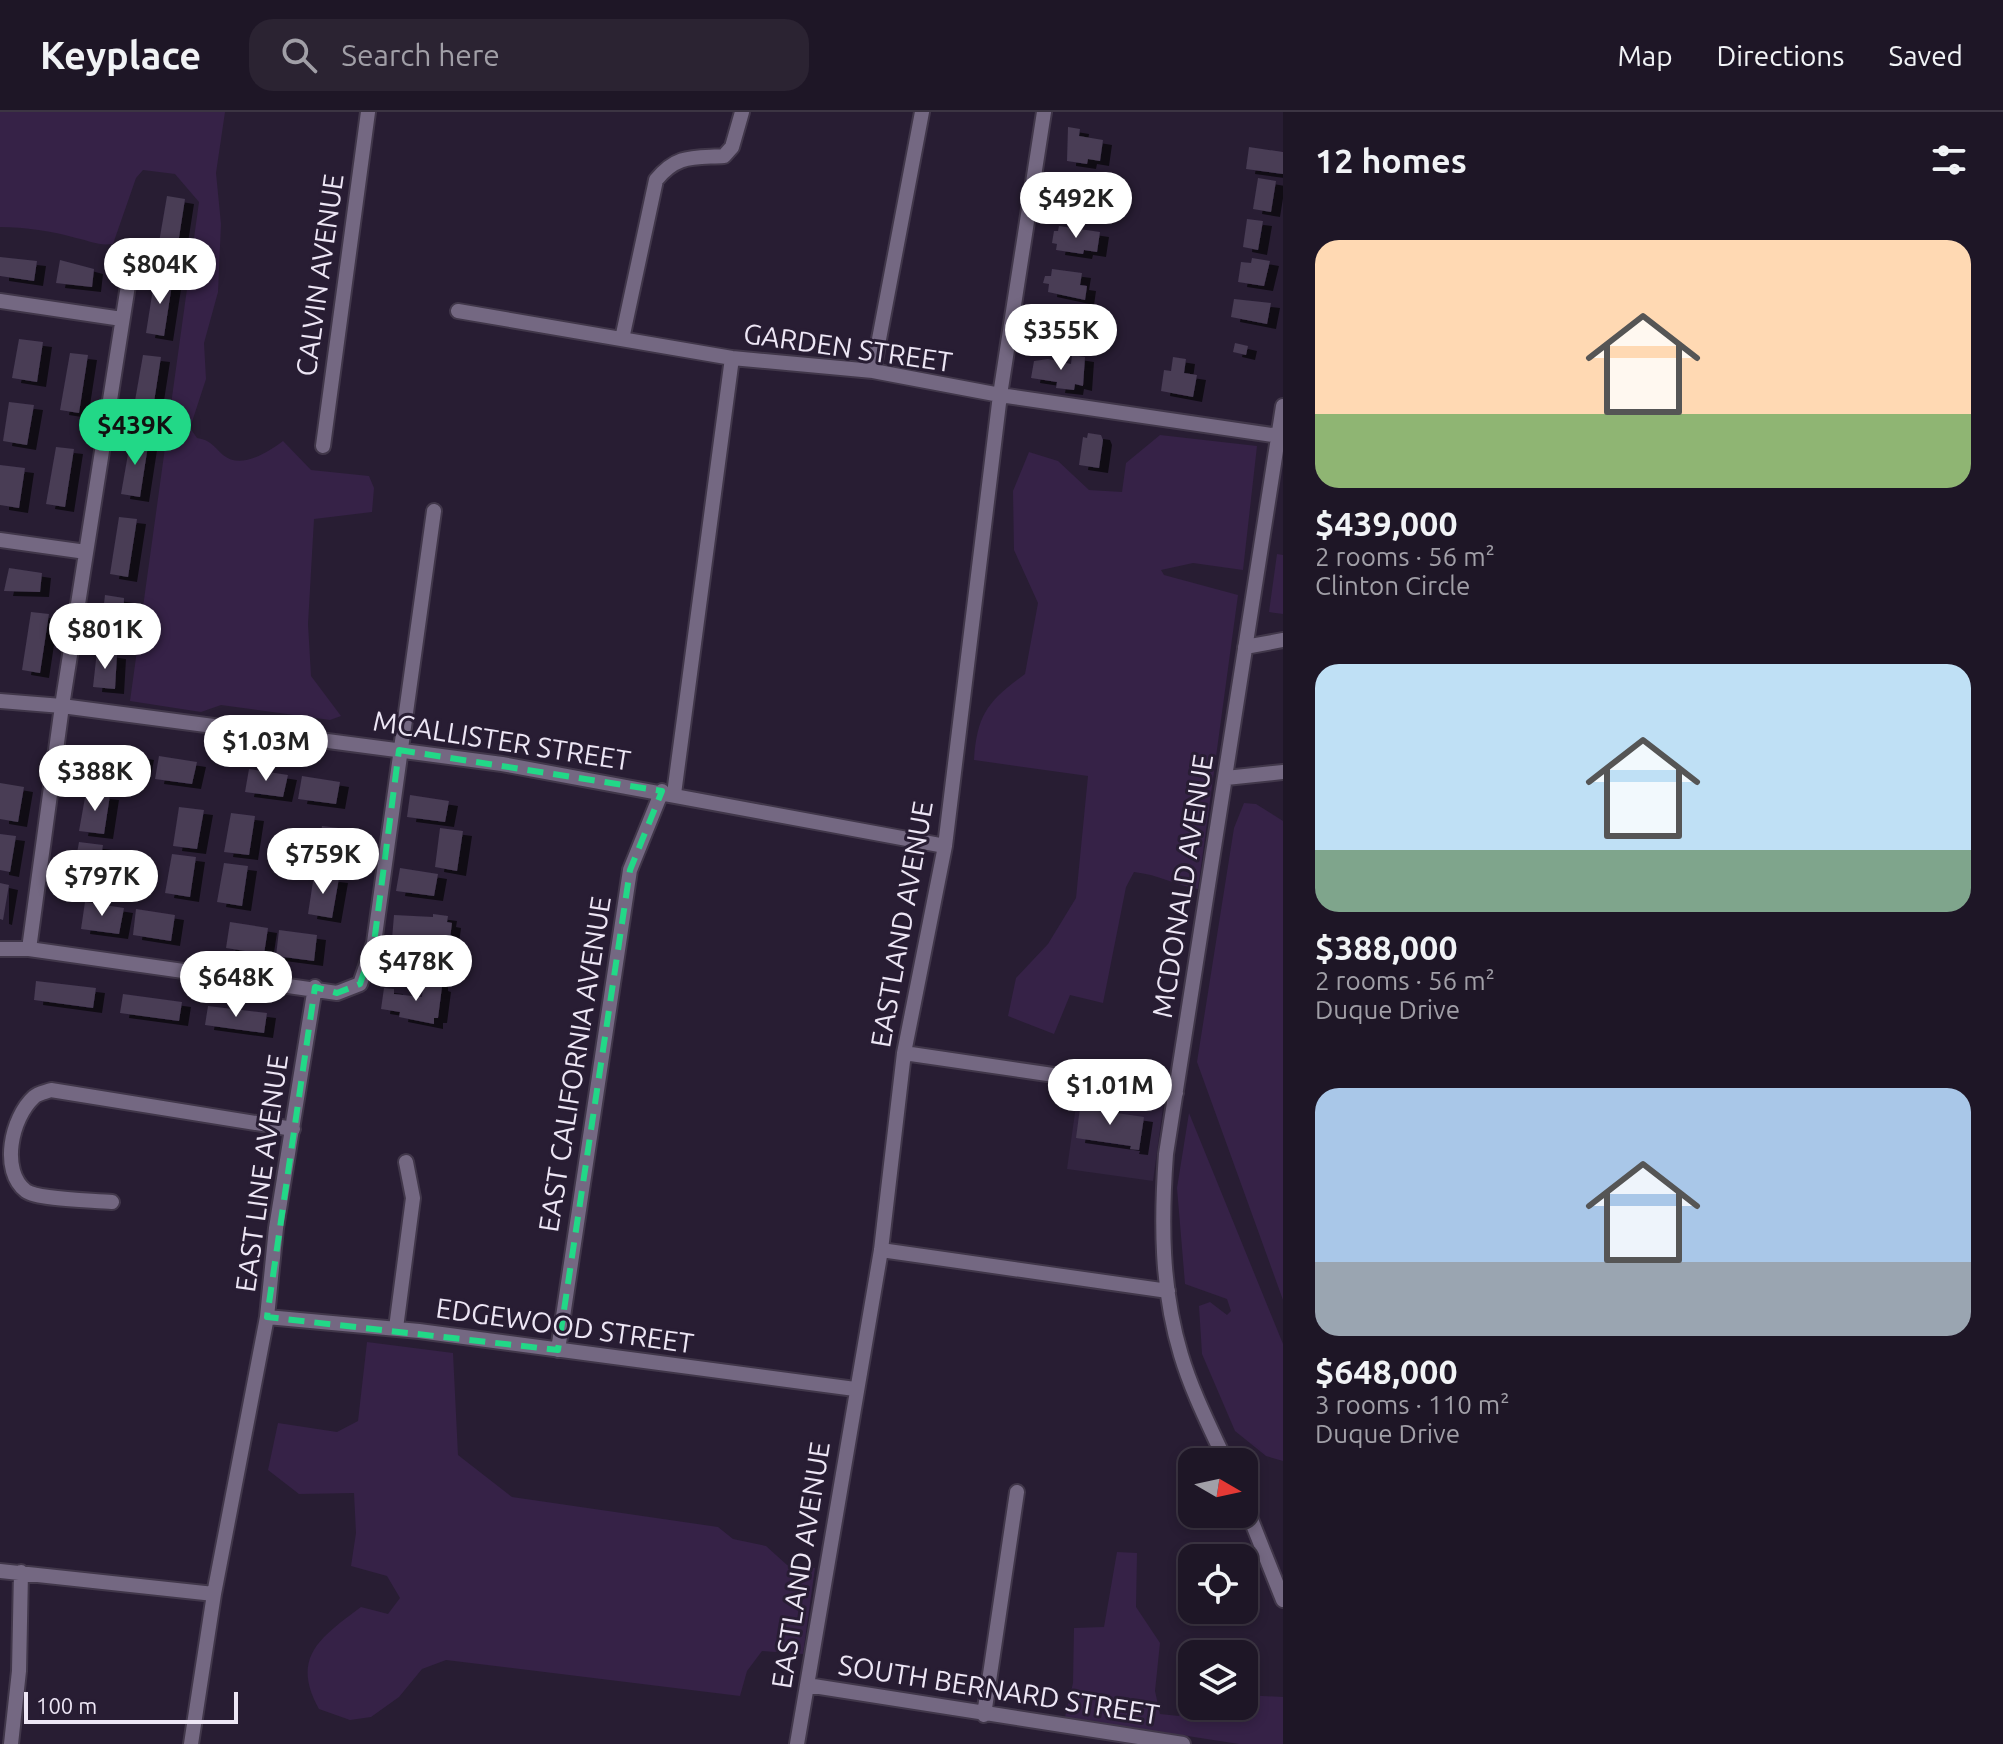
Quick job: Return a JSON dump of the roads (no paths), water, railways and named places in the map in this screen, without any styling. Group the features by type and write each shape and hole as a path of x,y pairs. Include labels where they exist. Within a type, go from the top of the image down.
{"street":[{"name":"CALVIN AVENUE","path":"323,446 368,112"},
{"path":"622,339 656,180 669,164 687,158 724,156 732,147 742,112"},
{"path":"873,371 922,112"},
{"name":"EASTLAND AVENUE","path":"797,1744 881,1250 904,1053 945,846 1000,395 1044,112"},
{"path":"29,949 62,706 134,247"},
{"path":"0,301 122,319"},
{"name":"GARDEN STREET","path":"458,311 732,358 873,371 1000,395 1279,436"},
{"name":"EAST CALIFORNIA AVENUE","path":"558,1350 630,870 668,793 732,358"},
{"name":"MCDONALD AVENUE","path":"1220,1448 1181,1355 1168,1291 1161,1213 1176,1093 1283,406"},
{"path":"0,949 29,949 315,987 337,993 360,984 374,943 434,511"},
{"path":"0,540 86,552"},
{"path":"1245,647 1283,640"},
{"name":"MCALLISTER STREET","path":"0,701 62,706 399,750 668,793 945,846"},
{"path":"1226,778 1283,772"},
{"name":"EAST LINE AVENUE","path":"191,1744 214,1594 267,1317 276,1228 315,987"},
{"path":"904,1053 1176,1093"},
{"path":"112,1202 29,1194 16,1182 8,1162 18,1121 35,1096 51,1090 293,1129"},
{"path":"396,1328 413,1198 406,1162"},
{"path":"881,1250 1168,1291"},
{"name":"EDGEWOOD STREET","path":"267,1317 396,1328 855,1389"},
{"path":"984,1715 1017,1492"},
{"path":"1254,1528 1283,1600"},
{"path":"0,1571 214,1594"},
{"path":"11,1744 19,1671 21,1572"},
{"name":"SOUTH BERNARD STREET","path":"807,1685 1183,1744"}]}
